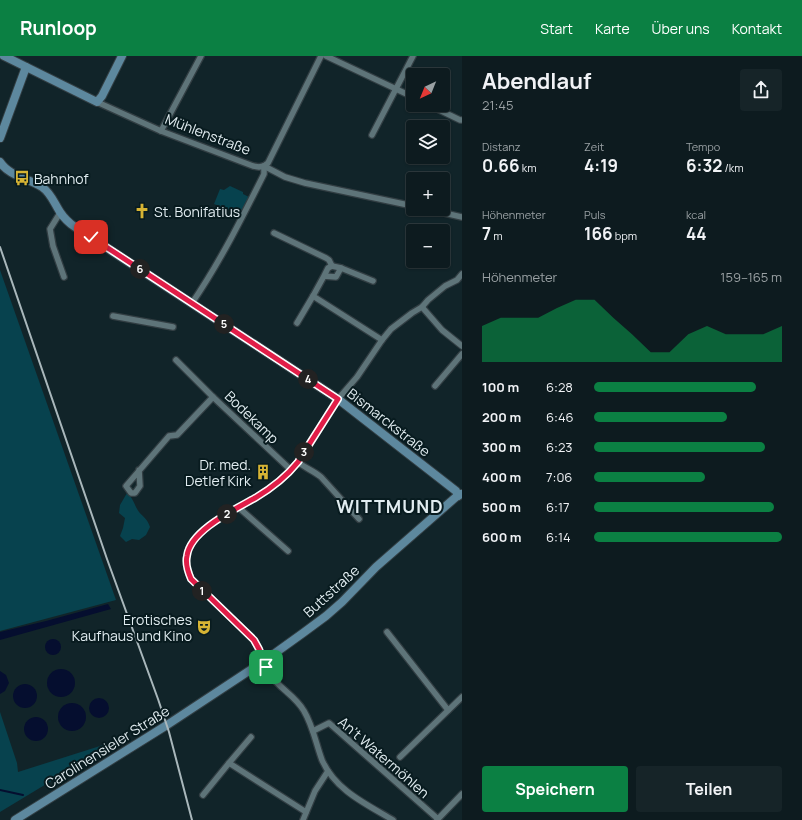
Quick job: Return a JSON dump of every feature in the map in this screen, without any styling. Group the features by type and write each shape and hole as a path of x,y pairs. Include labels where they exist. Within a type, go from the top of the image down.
{"street":[{"name":"Mühlenstraße","path":"4,56 161,131 253,166 264,166 285,177 305,183 406,205"},
{"path":"98,102 122,56"},
{"path":"161,131 201,56"},
{"path":"192,303 209,278 243,218 264,174 264,166 268,163 321,56"},
{"path":"326,56 406,93"},
{"path":"372,135 413,56"},
{"path":"0,138 26,67"},
{"path":"443,112 462,120"},
{"name":"Bismarckstraße","path":"0,162 6,169 42,187 47,192 60,213 75,227 338,399 460,495"},
{"path":"60,213 50,229 53,246 64,277"},
{"path":"450,214 462,217"},
{"path":"274,233 326,258 332,266"},
{"path":"297,323 328,268 332,266 342,268 373,281"},
{"path":"324,276 336,276 342,268"},
{"path":"393,820 351,794 335,780 321,758 313,731 304,711 295,698 274,680 269,673 254,640 191,579 186,555 195,539 218,520 272,487 291,470 298,462 338,399 357,377 391,329 422,307 445,286 457,280 462,274"},
{"path":"313,296 382,340"},
{"path":"422,307 442,330 462,346"},
{"path":"113,316 173,327"},
{"path":"435,386 462,354"},
{"name":"Bodekamp","path":"176,360 291,470"},
{"name":"Bodekamp","path":"139,470 169,436 177,435 214,397"},
{"path":"298,462 306,469 321,477 360,519"},
{"name":"Buttstraße","path":"212,695 264,661 326,616 376,567 460,495"},
{"path":"238,507 288,551"},
{"path":"387,632 448,710"},
{"name":"Carolinensieler Straße","path":"15,820 167,725 212,695"},
{"path":"400,757 462,697"},
{"name":"An't Watermöhlen","path":"313,731 329,723 437,820"},
{"path":"203,795 251,737"},
{"path":"229,763 306,812"},
{"path":"303,820 316,790 328,771"},
{"path":"437,820 462,794"}],"shaded area":[{"path":"230,186 243,192 243,194 249,197 240,214 214,204 220,189 224,190"},
{"path":"0,270 116,600 0,631"},
{"path":"127,493 139,512 147,520 150,527 146,535 139,540 132,539 126,542 120,536 125,518 119,513 120,505"},
{"path":"108,604 111,609 0,640 0,632"},
{"path":"53,639 59,641 61,647 59,653 53,655 47,653 45,647 47,641"},
{"path":"61,669 67,670 71,673 74,677 74,689 71,693 67,696 61,697 55,696 51,693 48,689 47,683 48,677 51,673 55,670"},
{"path":"0,671 6,675 9,683 5,691 0,694"},
{"path":"25,684 34,687 37,696 34,705 25,708 16,705 13,696 16,687"},
{"path":"99,698 106,701 109,708 106,715 99,718 92,715 89,708 92,701"},
{"path":"72,703 82,707 86,717 82,727 72,731 62,727 58,717 62,707"},
{"path":"0,712 17,763 18,772 119,740 0,812"},
{"path":"36,717 41,718 47,724 47,734 41,740 36,741 31,740 25,734 24,729 25,724 31,718"}],"waterway":[{"path":"0,790 23,795"}],"railway":[{"path":"0,247 107,559 158,699 169,732 192,820"}],"place":[{"name":"Bahnhof","path":"22,178"},
{"name":"St. Bonifatius","path":"142,211"},
{"name":"Dr. med. Detlef Kirk","path":"263,472"},
{"name":"Erotisches Kaufhaus und Kino","path":"204,627"}],"district":[{"name":"WITTMUND","path":"390,506"}],"route":[{"path":"91,237 338,399 298,462 291,470 272,487 205,529 195,539 186,555 188,571 191,579 254,640 266,667"}]}
